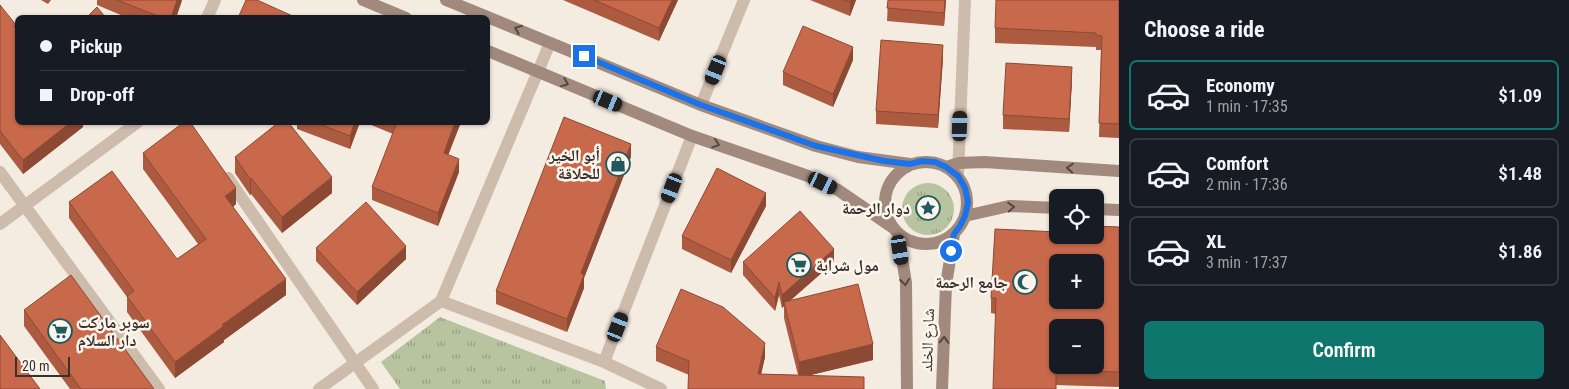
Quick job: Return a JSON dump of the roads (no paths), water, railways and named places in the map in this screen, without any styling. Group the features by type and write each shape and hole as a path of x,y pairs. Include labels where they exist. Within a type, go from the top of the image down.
{"street":[{"path":"208,15 214,0"},
{"path":"363,0 399,15"},
{"path":"446,0 467,4 550,42 701,105 816,146 858,157 910,164"},
{"path":"701,105 744,0"},
{"path":"490,52 692,136 808,176 838,190 911,241 926,244 941,242 954,234 965,216 968,202 958,169 965,0"},
{"path":"319,389 441,301 550,42"},
{"path":"0,224 134,125"},
{"path":"604,362 692,136"},
{"path":"907,389 908,335 906,283 895,230 886,216 884,204 891,180 899,171 910,164 922,161 935,162 946,167 958,169 984,162 1119,171"},
{"path":"222,171 372,389"},
{"path":"0,172 159,389"},
{"path":"965,216 1009,206 1049,208"},
{"path":"1104,209 1119,210"},
{"name":"شارع الخلد","path":"942,389 946,285 954,234"},
{"path":"441,301 604,362 661,389"}],"place":[{"name":"أبو الخير للحلاقة","path":"618,164"},
{"name":"دوار الرحمة","path":"928,208"},
{"name":"مول شرابة","path":"799,265"},
{"name":"جامع الرحمة","path":"1025,282"},
{"name":"سوبر ماركت دار السلام","path":"60,331"}]}
